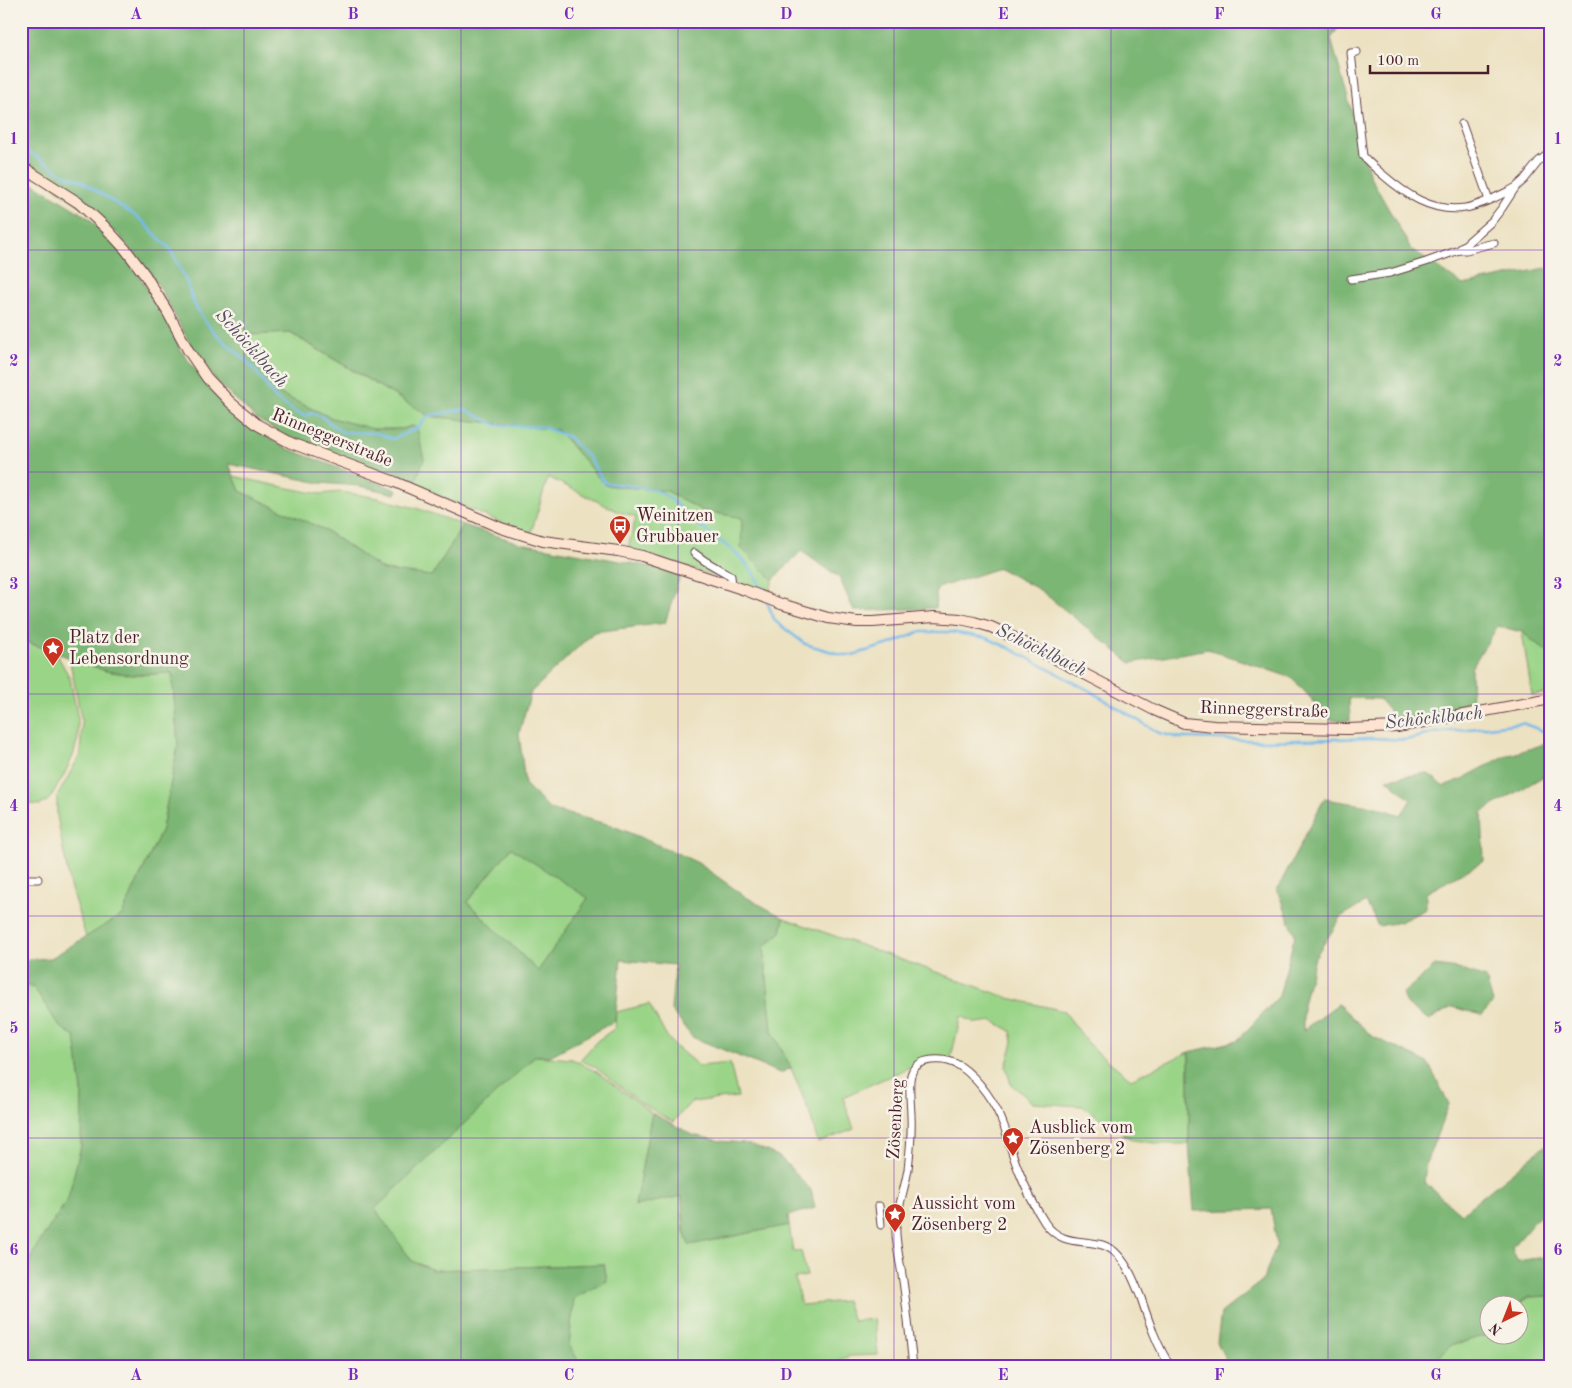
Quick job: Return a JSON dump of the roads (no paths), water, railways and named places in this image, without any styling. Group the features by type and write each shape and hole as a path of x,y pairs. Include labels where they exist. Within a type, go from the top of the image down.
{"main road":[{"name":"Rinneggerstraße","path":"21,166 79,203 105,227 145,275 188,350 207,378 231,403 258,425 291,443 395,482 501,528 544,540 642,556 820,616 857,622 934,617 960,619 992,627 1017,638 1154,710 1184,723 1214,726 1347,729 1397,726 1551,699"}],"street":[{"path":"1357,52 1351,53 1363,156 1400,191 1423,203 1444,208 1462,208 1475,206 1515,188"},
{"path":"1462,124 1489,200"},
{"path":"1459,250 1492,221 1515,188 1551,152"},
{"path":"1351,279 1390,273 1459,250 1494,243"},
{"path":"694,552 705,561 731,576 732,586"},
{"path":"21,882 26,879 38,879"},
{"name":"Zösenberg","path":"913,1367 896,1229 908,1170 912,1124 911,1074 924,1062 938,1058 960,1066 975,1080 993,1104 1004,1125 1018,1169 1030,1196 1045,1223 1053,1232 1070,1241 1093,1243 1108,1247 1117,1254 1135,1283 1162,1354 1171,1367"},
{"path":"879,1206 880,1225"}],"waterway":[{"name":"Schöcklbach","path":"21,147 65,175 80,180 140,219 170,249 186,280 194,304 204,320 257,373 275,398 295,412 305,416 313,413 322,417 342,432 376,433 393,439 417,428 428,416 464,409 496,425 543,427 569,437 590,459 604,483 651,489 672,500 695,522 744,561 764,595"},
{"name":"Schöcklbach","path":"767,602 775,621 805,644 843,655 853,655 893,643 919,632 951,632 987,638 1092,692 1159,733 1181,738 1265,741 1371,738 1406,740 1434,733 1522,723 1551,734"}],"place":[{"name":"Weinitzen Grubbauer","path":"620,545"},
{"name":"Platz der Lebensordnung","path":"53,667"},
{"name":"Ausblick vom Zösenberg 2","path":"1013,1157"},
{"name":"Aussicht vom Zösenberg 2","path":"895,1233"}]}
